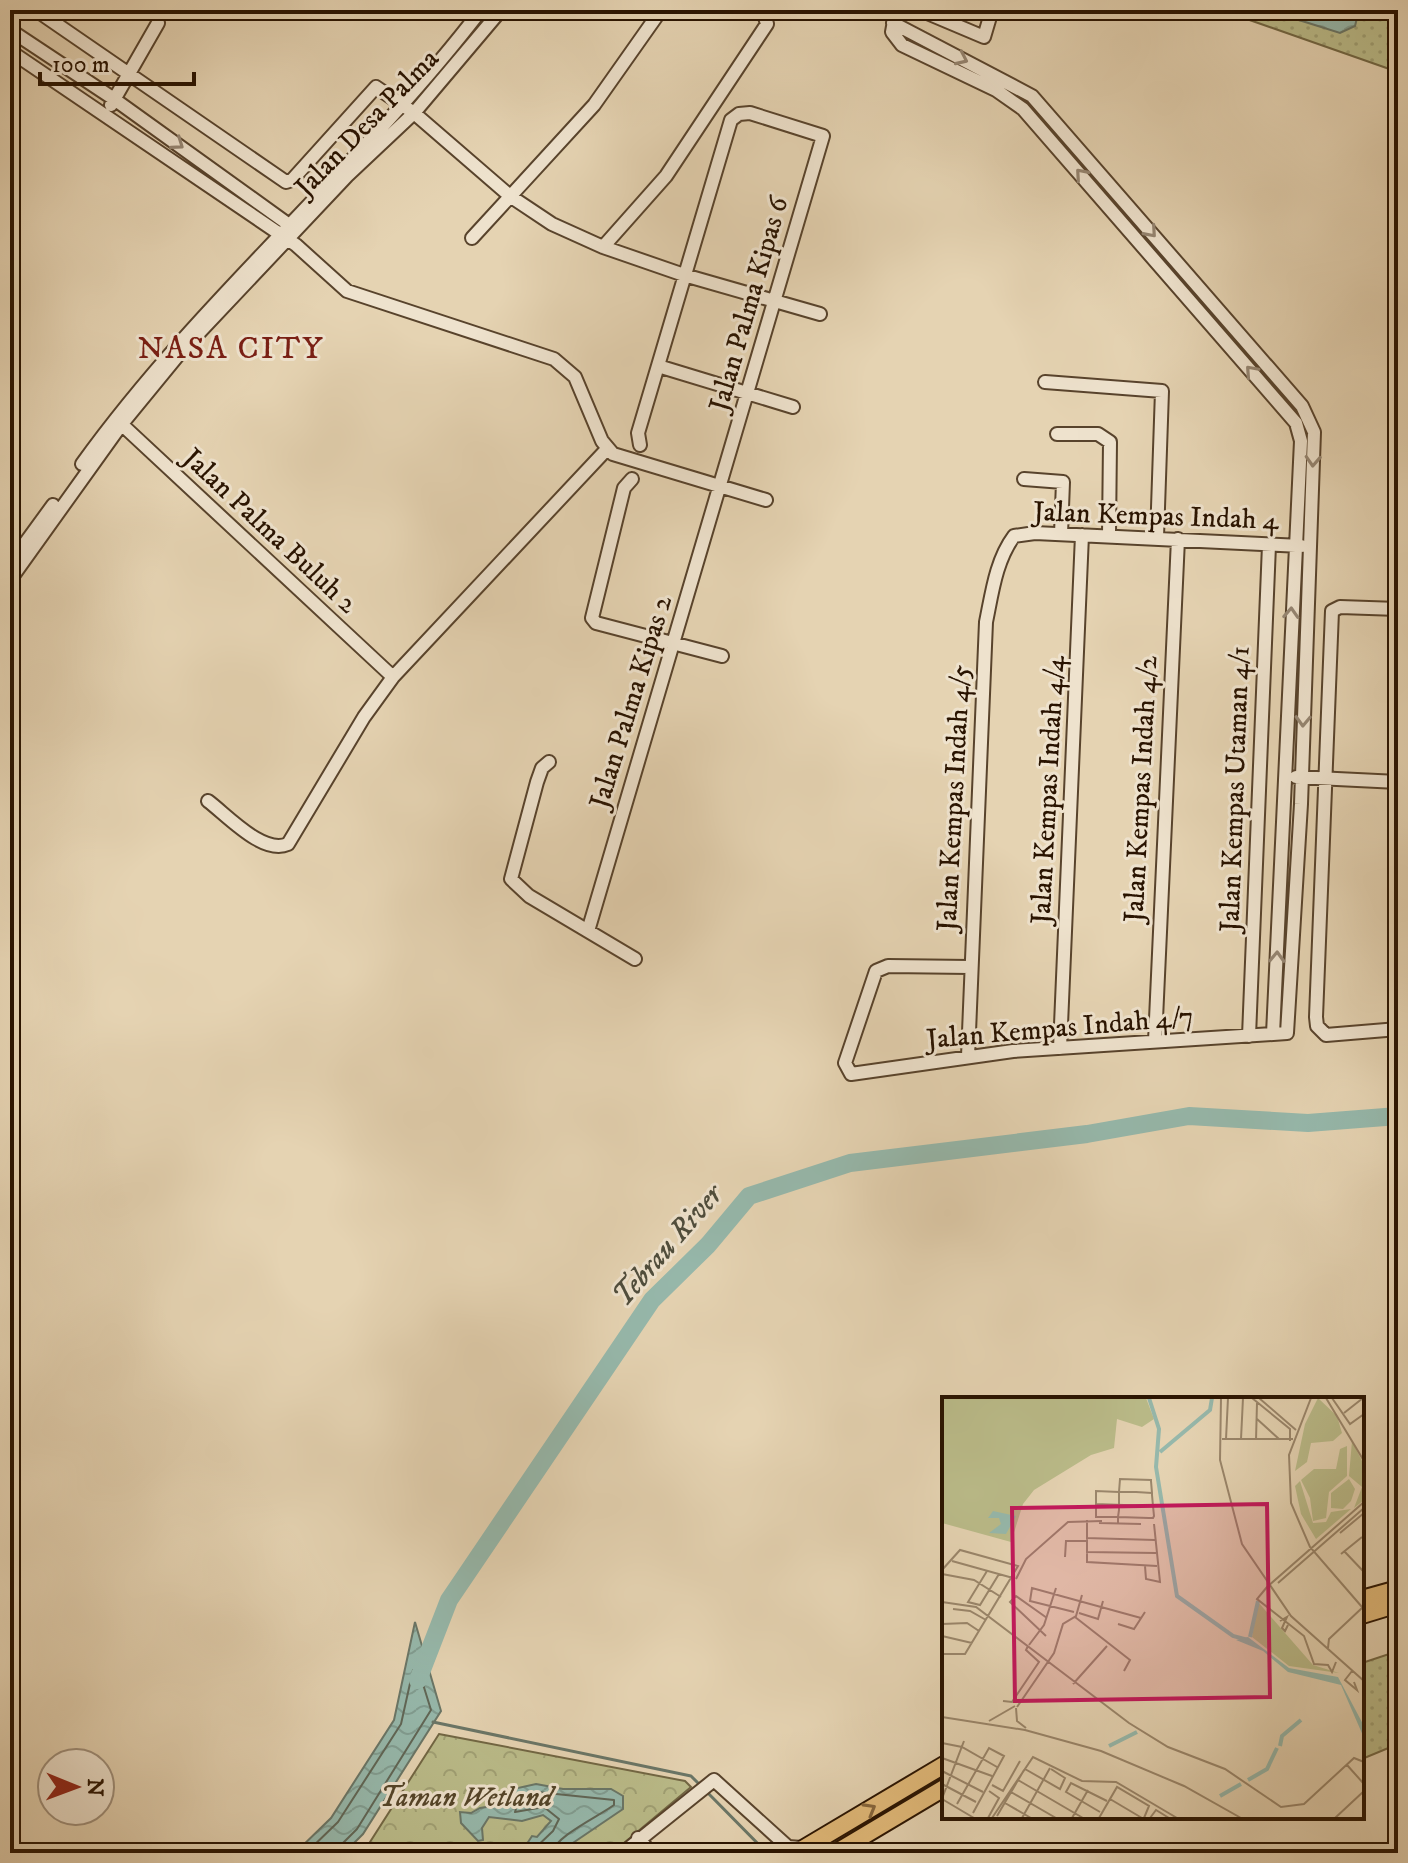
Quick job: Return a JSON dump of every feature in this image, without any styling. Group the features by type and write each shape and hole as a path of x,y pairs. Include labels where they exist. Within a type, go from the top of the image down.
{"main road":[{"path":"1364,1598 1398,1589"},
{"path":"1364,1614 1398,1604"},
{"path":"802,1851 942,1766"},
{"path":"835,1853 942,1789"},
{"path":"845,1853 862,1836"}],"street":[{"path":"36,10 286,182 292,180 373,88 382,88 510,196 552,224 603,247 684,275 820,314"},
{"name":"Jalan Desa Palma","path":"289,235 481,10"},
{"name":"Jalan Desa Palma","path":"289,235 414,113 501,10"},
{"path":"472,238 594,105 661,10"},
{"path":"603,247 666,176 716,106 767,24 763,10"},
{"path":"920,10 984,37 992,10"},
{"path":"895,16 1032,96 1311,421 1314,432 1302,777 1289,1030 1273,1034 1301,441 1296,423 1023,109 996,90 902,45 893,35 895,16"},
{"path":"105,114 158,23"},
{"path":"10,30 114,99 289,235 347,291 554,359 575,377 607,449 626,459 766,500"},
{"path":"10,51 289,235"},
{"name":"Jalan Palma Kipas 6","path":"684,275 731,120 739,114 750,113 823,136 720,486"},
{"path":"10,580 161,360 289,235"},
{"path":"1168,275 1178,264"},
{"path":"640,445 637,438 684,275"},
{"path":"658,366 793,407"},
{"path":"1045,382 1162,391 1157,537"},
{"path":"10,564 118,422"},
{"name":"Jalan Palma Buluh 2","path":"118,422 393,677"},
{"path":"1057,434 1098,434 1110,442 1109,534"},
{"path":"208,801 267,845 279,848 288,844 364,717 393,677 607,449"},
{"path":"632,479 624,488 592,618 596,623 722,656"},
{"path":"1024,479 1063,482 1061,534"},
{"name":"Jalan Palma Kipas 2","path":"588,931 720,486"},
{"name":"Jalan Kempas Indah 4","path":"1008,545 1014,536 1109,534 1308,545"},
{"name":"Jalan Kempas Indah 4/4","path":"1060,1048 1082,535"},
{"name":"Jalan Kempas Indah 4/2","path":"1155,1041 1178,539"},
{"name":"Jalan Kempas Indah 4/5","path":"968,1056 986,622 996,577 1008,545"},
{"name":"Jalan Kempas Utaman 4/1","path":"1249,1036 1269,545"},
{"path":"1398,609 1340,607 1332,611 1316,1017 1317,1026 1326,1035 1398,1029"},
{"path":"549,762 542,768 537,782 511,879 529,896 635,959"},
{"path":"1284,776 1398,782"},
{"name":"Jalan Kempas Indah 4/7","path":"970,967 888,966 876,971 845,1063 851,1074 953,1061 968,1056 1273,1034"},
{"path":"623,1853 714,1780 788,1847 802,1851"},
{"path":"638,1838 651,1853"}],"green space":[{"path":"1221,10 1398,10 1398,72"},
{"path":"1389,1654 1398,1688 1398,1744 1364,1758 1364,1662"},
{"name":"Taman Wetland","path":"439,1734 685,1781 691,1787 612,1853 363,1853"}],"water":[{"path":"1289,10 1359,10 1355,26 1340,33 1299,20"},
{"path":"415,1622 441,1711 363,1834 344,1853 295,1853 331,1818 394,1720"},
{"path":"536,1784 563,1789 611,1789 623,1796 623,1809 558,1853 521,1853 532,1836 537,1837 551,1821 543,1815 522,1821 489,1817 482,1828 483,1840 478,1841 461,1823 460,1812 471,1813 480,1808 506,1804 513,1789"}],"waterway":[{"name":"Tebrau River","path":"418,1680 449,1600 652,1300 708,1245 749,1196 850,1163 1087,1134 1189,1116 1308,1123 1398,1116"},
{"path":"433,1722 691,1776 700,1785"},
{"path":"705,1790 767,1853"}],"district":[{"name":"NASA CITY","path":"231,349"}]}
